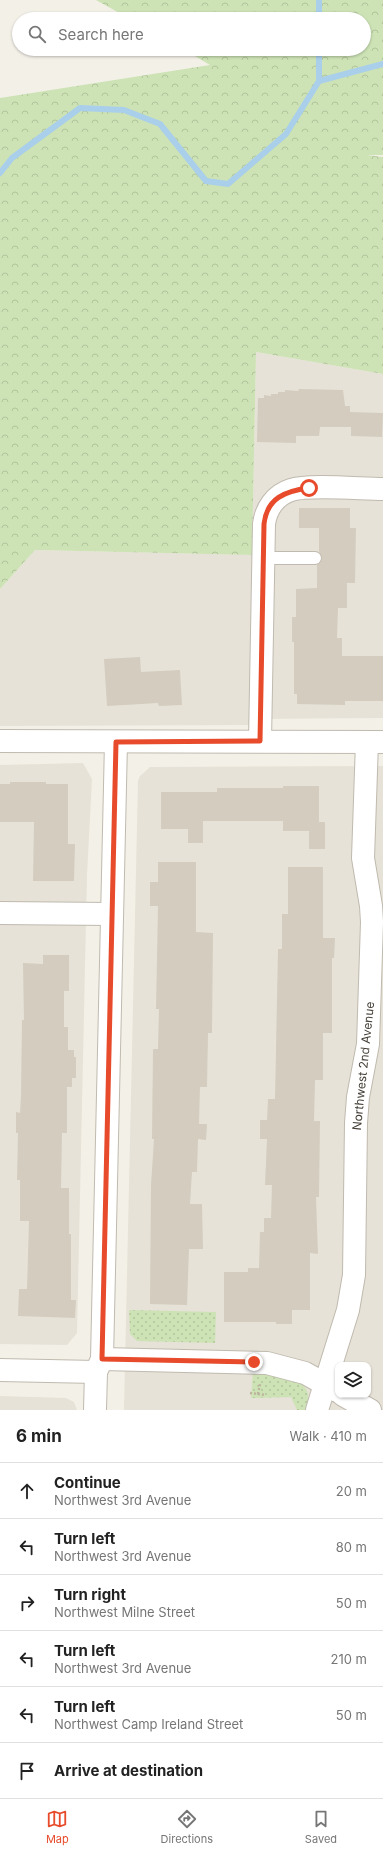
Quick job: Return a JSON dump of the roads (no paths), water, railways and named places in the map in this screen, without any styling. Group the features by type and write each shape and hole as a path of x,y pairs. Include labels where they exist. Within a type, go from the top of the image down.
{"street":[{"path":"260,741 265,513 276,498 291,490 309,488 383,489"},
{"path":"0,741 375,742"},
{"path":"96,1410 99,1366 116,742"},
{"name":"Northwest 2nd Avenue","path":"317,1410 332,1388 354,1275 356,1123 358,1097 377,1005 372,906 363,858 375,742"},
{"path":"0,913 111,914"},
{"path":"0,1370 99,1366 267,1363 305,1373 332,1388"},
{"path":"348,1398 370,1410"}],"lane":[{"path":"263,558 315,558"}],"waterway":[{"path":"319,0 319,12"},
{"path":"0,173 12,158 80,108 124,110 160,124 206,181 228,184 286,134 319,81 319,56"},
{"path":"319,81 383,64"}]}
